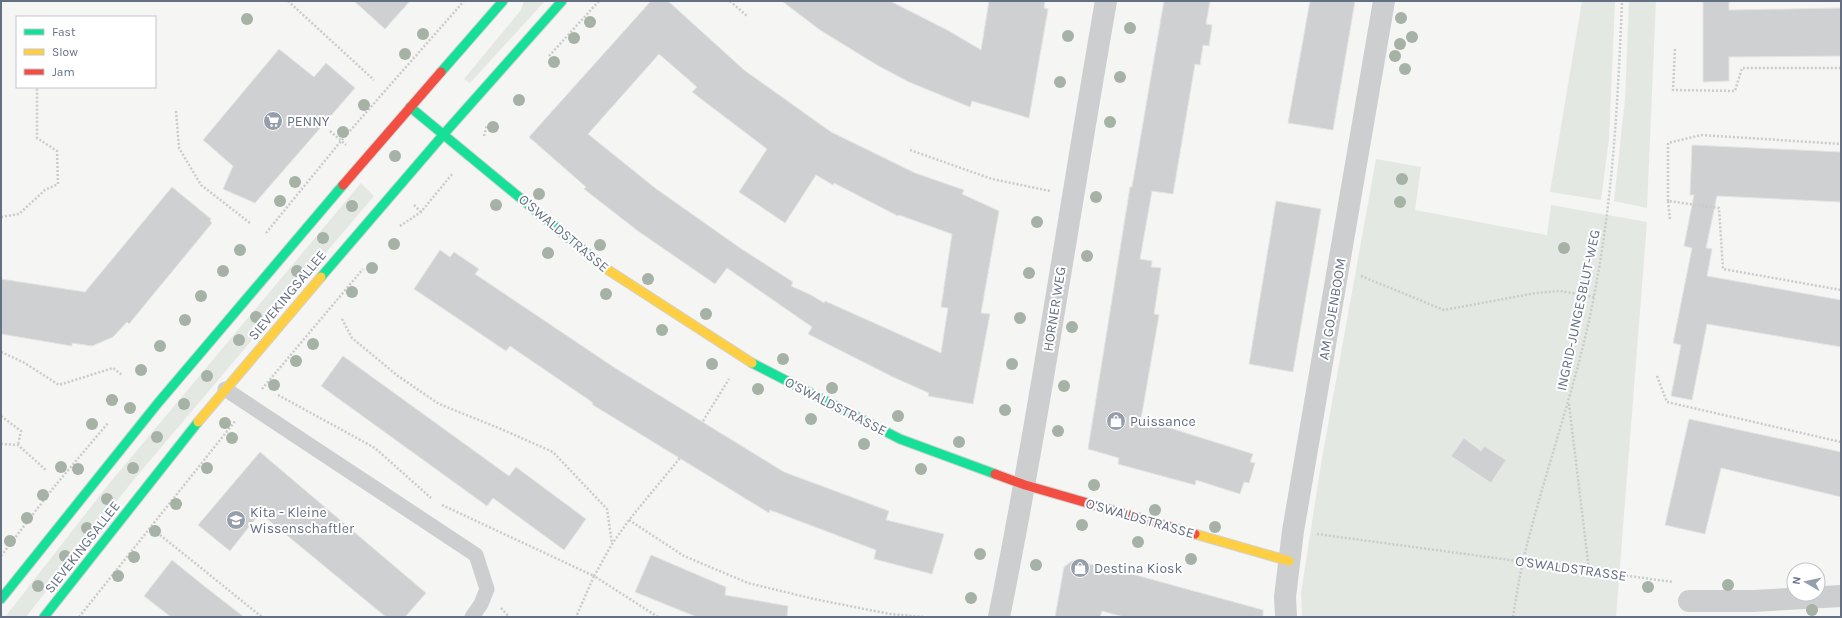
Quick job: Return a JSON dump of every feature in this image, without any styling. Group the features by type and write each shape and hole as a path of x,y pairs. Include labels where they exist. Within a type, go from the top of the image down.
{"main road":[{"name":"SIEVEKINGSALLEE","path":"1,599 158,403 286,251 503,1"},
{"name":"SIEVEKINGSALLEE","path":"44,617 225,389 443,135 562,1"},
{"name":"O'SWALDSTRASSE","path":"410,107 443,135 469,154 606,269 742,358 900,439 1025,485 1289,561"}],"street":[{"name":"HORNER WEG","path":"998,617 1025,485 1072,195 1106,1"},
{"name":"AM GOJENBOOM","path":"1286,617 1285,597 1293,531 1384,1"},
{"path":"1689,601 1753,601 1841,596"}],"lane":[{"path":"225,389 476,555 487,589 481,604 472,617"}],"path":[{"path":"288,1 374,80"},
{"path":"545,60 599,1"},
{"path":"730,1 748,17"},
{"name":"INGRID-JUNGESBLUT-WEG","path":"1513,617 1523,561 1569,402 1594,297 1609,208 1618,93 1622,1"},
{"path":"1675,49 1673,90 1735,91 1742,68 1841,68"},
{"path":"1,217 19,214 46,190 58,184 57,151 37,138 37,88"},
{"path":"176,111 179,148 201,185 250,223"},
{"path":"482,140 486,125 492,119"},
{"path":"330,131 341,141"},
{"path":"1670,218 1668,201 1668,143 1701,135 1841,144"},
{"path":"910,150 992,179 1072,195"},
{"path":"421,212 453,173"},
{"path":"1668,201 1719,208 1723,269 1841,290"},
{"path":"1355,274 1444,310 1536,293 1560,291 1594,297"},
{"path":"342,319 352,338 398,376 439,404 502,429 553,452 607,509 612,544"},
{"path":"1,352 23,362 59,385 113,368 122,375"},
{"path":"703,422 742,358"},
{"path":"1657,376 1667,402 1841,442"},
{"path":"278,395 375,448 436,502 594,576 658,617"},
{"path":"1569,402 1589,570"},
{"path":"1,416 21,431 18,445"},
{"path":"1,444 18,445 47,471"},
{"path":"576,617 594,576 612,544 629,520 680,458"},
{"path":"629,520 684,556 748,583 814,599 890,614 924,617"},
{"name":"O'SWALDSTRASSE","path":"1293,531 1677,582 1689,601"},
{"path":"160,535 262,617"}],"shaded area":[{"path":"524,1 545,1 470,83 464,79 521,10"},
{"path":"1582,1 1615,1 1609,139 1601,200 1550,192"},
{"path":"1629,1 1656,1 1647,208 1614,201 1625,99"},
{"path":"1376,159 1421,167 1415,210 1547,235 1551,205 1647,222 1616,617 1302,617 1301,593 1322,458"},
{"path":"361,183 374,196 131,483 26,617 5,617 108,485"}],"building":[{"path":"354,1 410,1 385,29"},
{"path":"651,1 668,1 744,70 831,132 915,173 964,190 962,194 999,211 981,313 990,314 973,404 928,396 929,393 893,377 808,334 812,327 727,268 715,284 638,231 584,189 586,187 529,137","holes":["659,54 697,87 692,92 767,149 739,192 785,223 816,175 833,185 834,183 898,216 899,215 952,234 941,307 948,308 941,353 825,301 824,303 791,286 793,282 740,248 655,188 588,134"]},
{"path":"782,1 890,1 949,31 981,50 989,1 1045,1 1044,8 1048,9 1029,118 972,101 970,107 909,82 877,65 820,30"},
{"path":"1164,1 1210,1 1206,24 1212,25 1209,46 1203,45 1200,65 1195,64 1173,194 1152,191 1140,259 1152,261 1151,267 1161,268 1154,314 1159,315 1141,419 1253,454 1250,462 1255,463 1249,483 1244,482 1240,494 1196,480 1195,485 1118,464 1119,458 1088,449 1130,187 1132,187"},
{"path":"1310,1 1355,1 1333,130 1288,123"},
{"path":"1703,1 1729,1 1729,10 1841,8 1841,56 1729,57 1729,81 1703,82"},
{"name":"PENNY","path":"279,49 314,77 326,63 355,88 255,203 223,189 233,166 203,140"},
{"path":"1692,145 1841,152 1841,202 1717,196 1706,248 1712,249 1707,276 1841,300 1841,347 1707,324 1692,400 1671,396 1681,345 1673,343 1692,248 1684,246 1694,195 1690,195"},
{"path":"172,187 211,219 210,221 212,223 129,324 127,322 113,337 92,346 72,343 72,346 1,334 1,279 85,292"},
{"path":"1276,201 1321,209 1293,372 1249,364"},
{"path":"440,250 450,257 454,252 479,269 475,274 615,368 784,472 889,511 886,520 944,534 932,574 874,559 876,550 770,510 769,513 593,405 592,402 510,346 506,351 414,289"},
{"path":"343,356 509,476 516,467 586,519 564,550 493,498 487,506 321,386"},
{"path":"1689,419 1841,452 1841,497 1721,468 1705,534 1665,525"},
{"path":"1464,438 1481,451 1484,446 1506,460 1491,483 1451,456"},
{"path":"260,452 426,593 405,617 386,617 260,513 230,551 198,525"},
{"path":"651,555 726,587 725,595 788,606 787,617 697,617 635,592"},
{"path":"172,560 244,617 171,617 144,596"},
{"path":"1072,561 1110,568 1263,610 1263,617 1124,617 1102,611 1100,617 1055,617 1064,567"}],"traffic: fast":[{"path":"441,72 503,1"},
{"path":"321,277 443,135 562,1"},
{"path":"410,107 605,268"},
{"path":"1,599 158,403 343,185"},
{"path":"752,363 900,439 995,474"},
{"path":"44,617 198,422"}],"traffic: slow":[{"path":"605,268 752,363"},
{"path":"198,422 321,277"},
{"path":"1195,534 1289,561"}],"traffic: jam":[{"path":"343,185 441,72"},
{"path":"995,474 1025,485 1195,534"}],"place":[{"name":"PENNY","path":"273,121"},
{"name":"Puissance","path":"1116,421"},
{"name":"Kita - Kleine Wissenschaftler","path":"236,520"},
{"name":"Destina Kiosk","path":"1080,568"}]}
